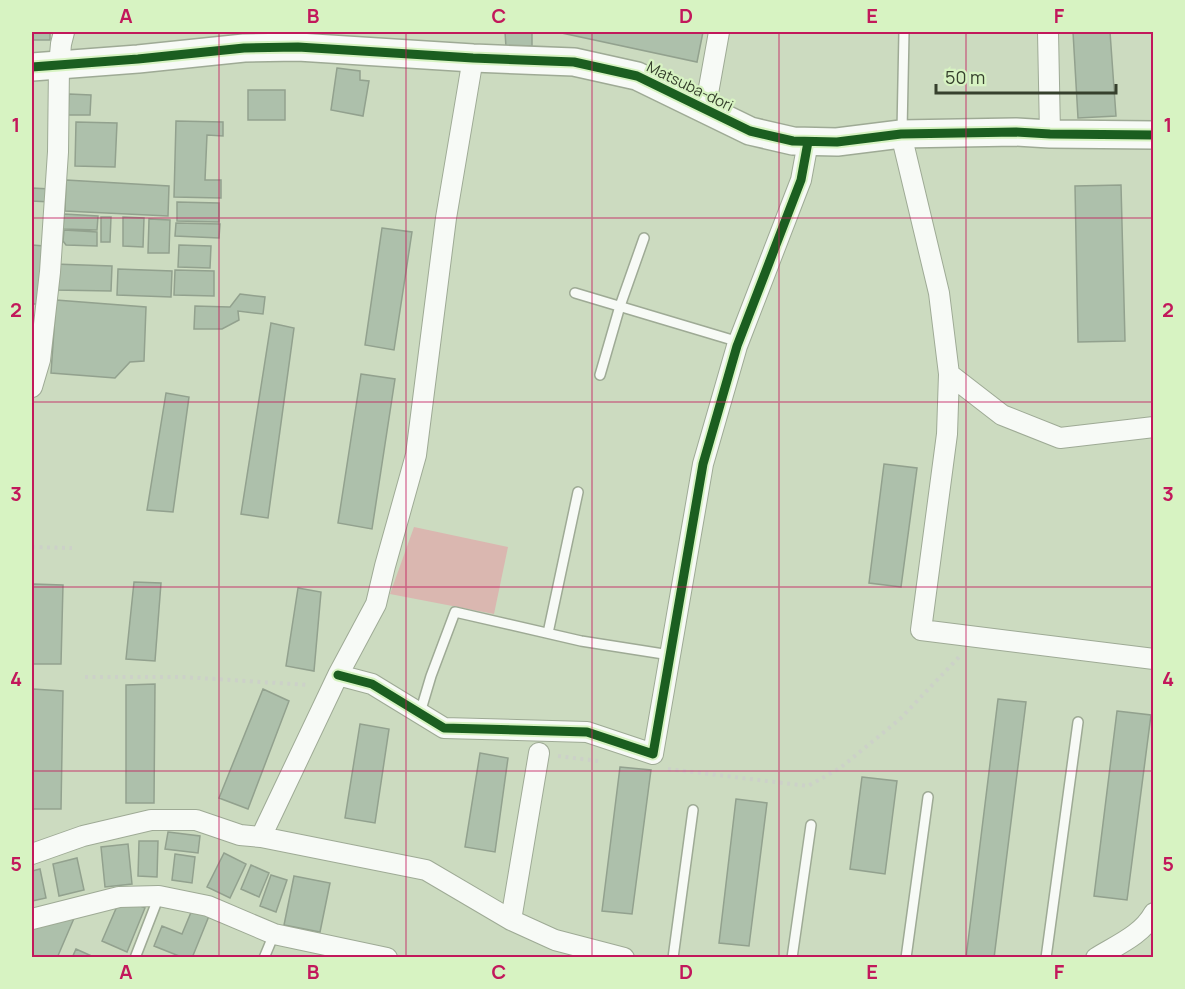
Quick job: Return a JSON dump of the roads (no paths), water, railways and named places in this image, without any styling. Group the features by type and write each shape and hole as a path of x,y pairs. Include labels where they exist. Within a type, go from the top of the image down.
{"street":[{"path":"32,387 40,360 50,272 58,152 59,66 64,32"},
{"path":"705,110 719,32"},
{"path":"1048,32 1050,134"},
{"name":"Matsuba-dori","path":"32,67 59,66 249,40 297,47 574,62 637,76 750,131 793,141 861,140 902,134 1016,132 1154,135"},
{"path":"261,837 338,675 376,604 416,455 446,218 472,58"},
{"path":"902,134 939,293 949,374 947,435 921,630 1154,659"},
{"path":"338,675 372,684 444,728 587,732 653,754 703,464 739,342 801,180 808,142"},
{"path":"949,374 1002,415 1060,438 1154,427"},
{"path":"511,920 538,753"},
{"path":"32,854 83,836 151,820 196,820 240,835 261,837 426,870 556,949 624,957"},
{"path":"32,920 119,897 159,896 208,906 274,934 387,957"},
{"path":"1095,957 1135,935 1149,922 1154,913"}],"lane":[{"path":"902,134 904,32"},
{"path":"600,375 620,306 644,238"},
{"path":"575,293 739,342"},
{"path":"548,633 578,492"},
{"path":"420,713 455,612 581,641 670,655"},
{"path":"1046,957 1078,722"},
{"path":"906,957 928,797"},
{"path":"673,957 693,810"},
{"path":"792,957 811,825"},
{"path":"135,957 159,896"},
{"path":"264,957 274,934"}]}
